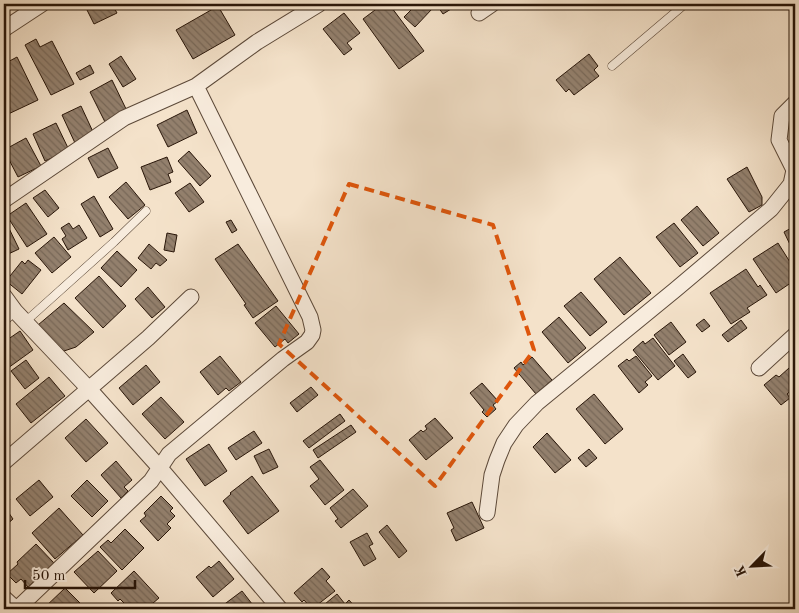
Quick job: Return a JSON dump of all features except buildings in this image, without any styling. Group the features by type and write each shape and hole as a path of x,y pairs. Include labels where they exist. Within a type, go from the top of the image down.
{"street":[{"path":"4,29 42,4"},
{"path":"4,200 124,118 196,86 257,42 319,4"},
{"path":"479,13 492,4"},
{"path":"4,598 17,609 151,481 169,454 283,359 307,342 312,335 313,330 310,317 196,86"},
{"path":"487,513 492,475 504,443 516,425 537,403 771,209 793,187 794,170 779,140 782,116 795,103"},
{"path":"4,296 14,318 89,389 160,468 280,609"},
{"path":"4,462 148,338 190,296"},
{"path":"759,368 795,335"}],"lane":[{"path":"612,66 685,4"},
{"path":"14,318 114,242 146,211"}],"highlighted area":[{"path":"349,184 493,225 534,350 435,486 279,344"}]}
